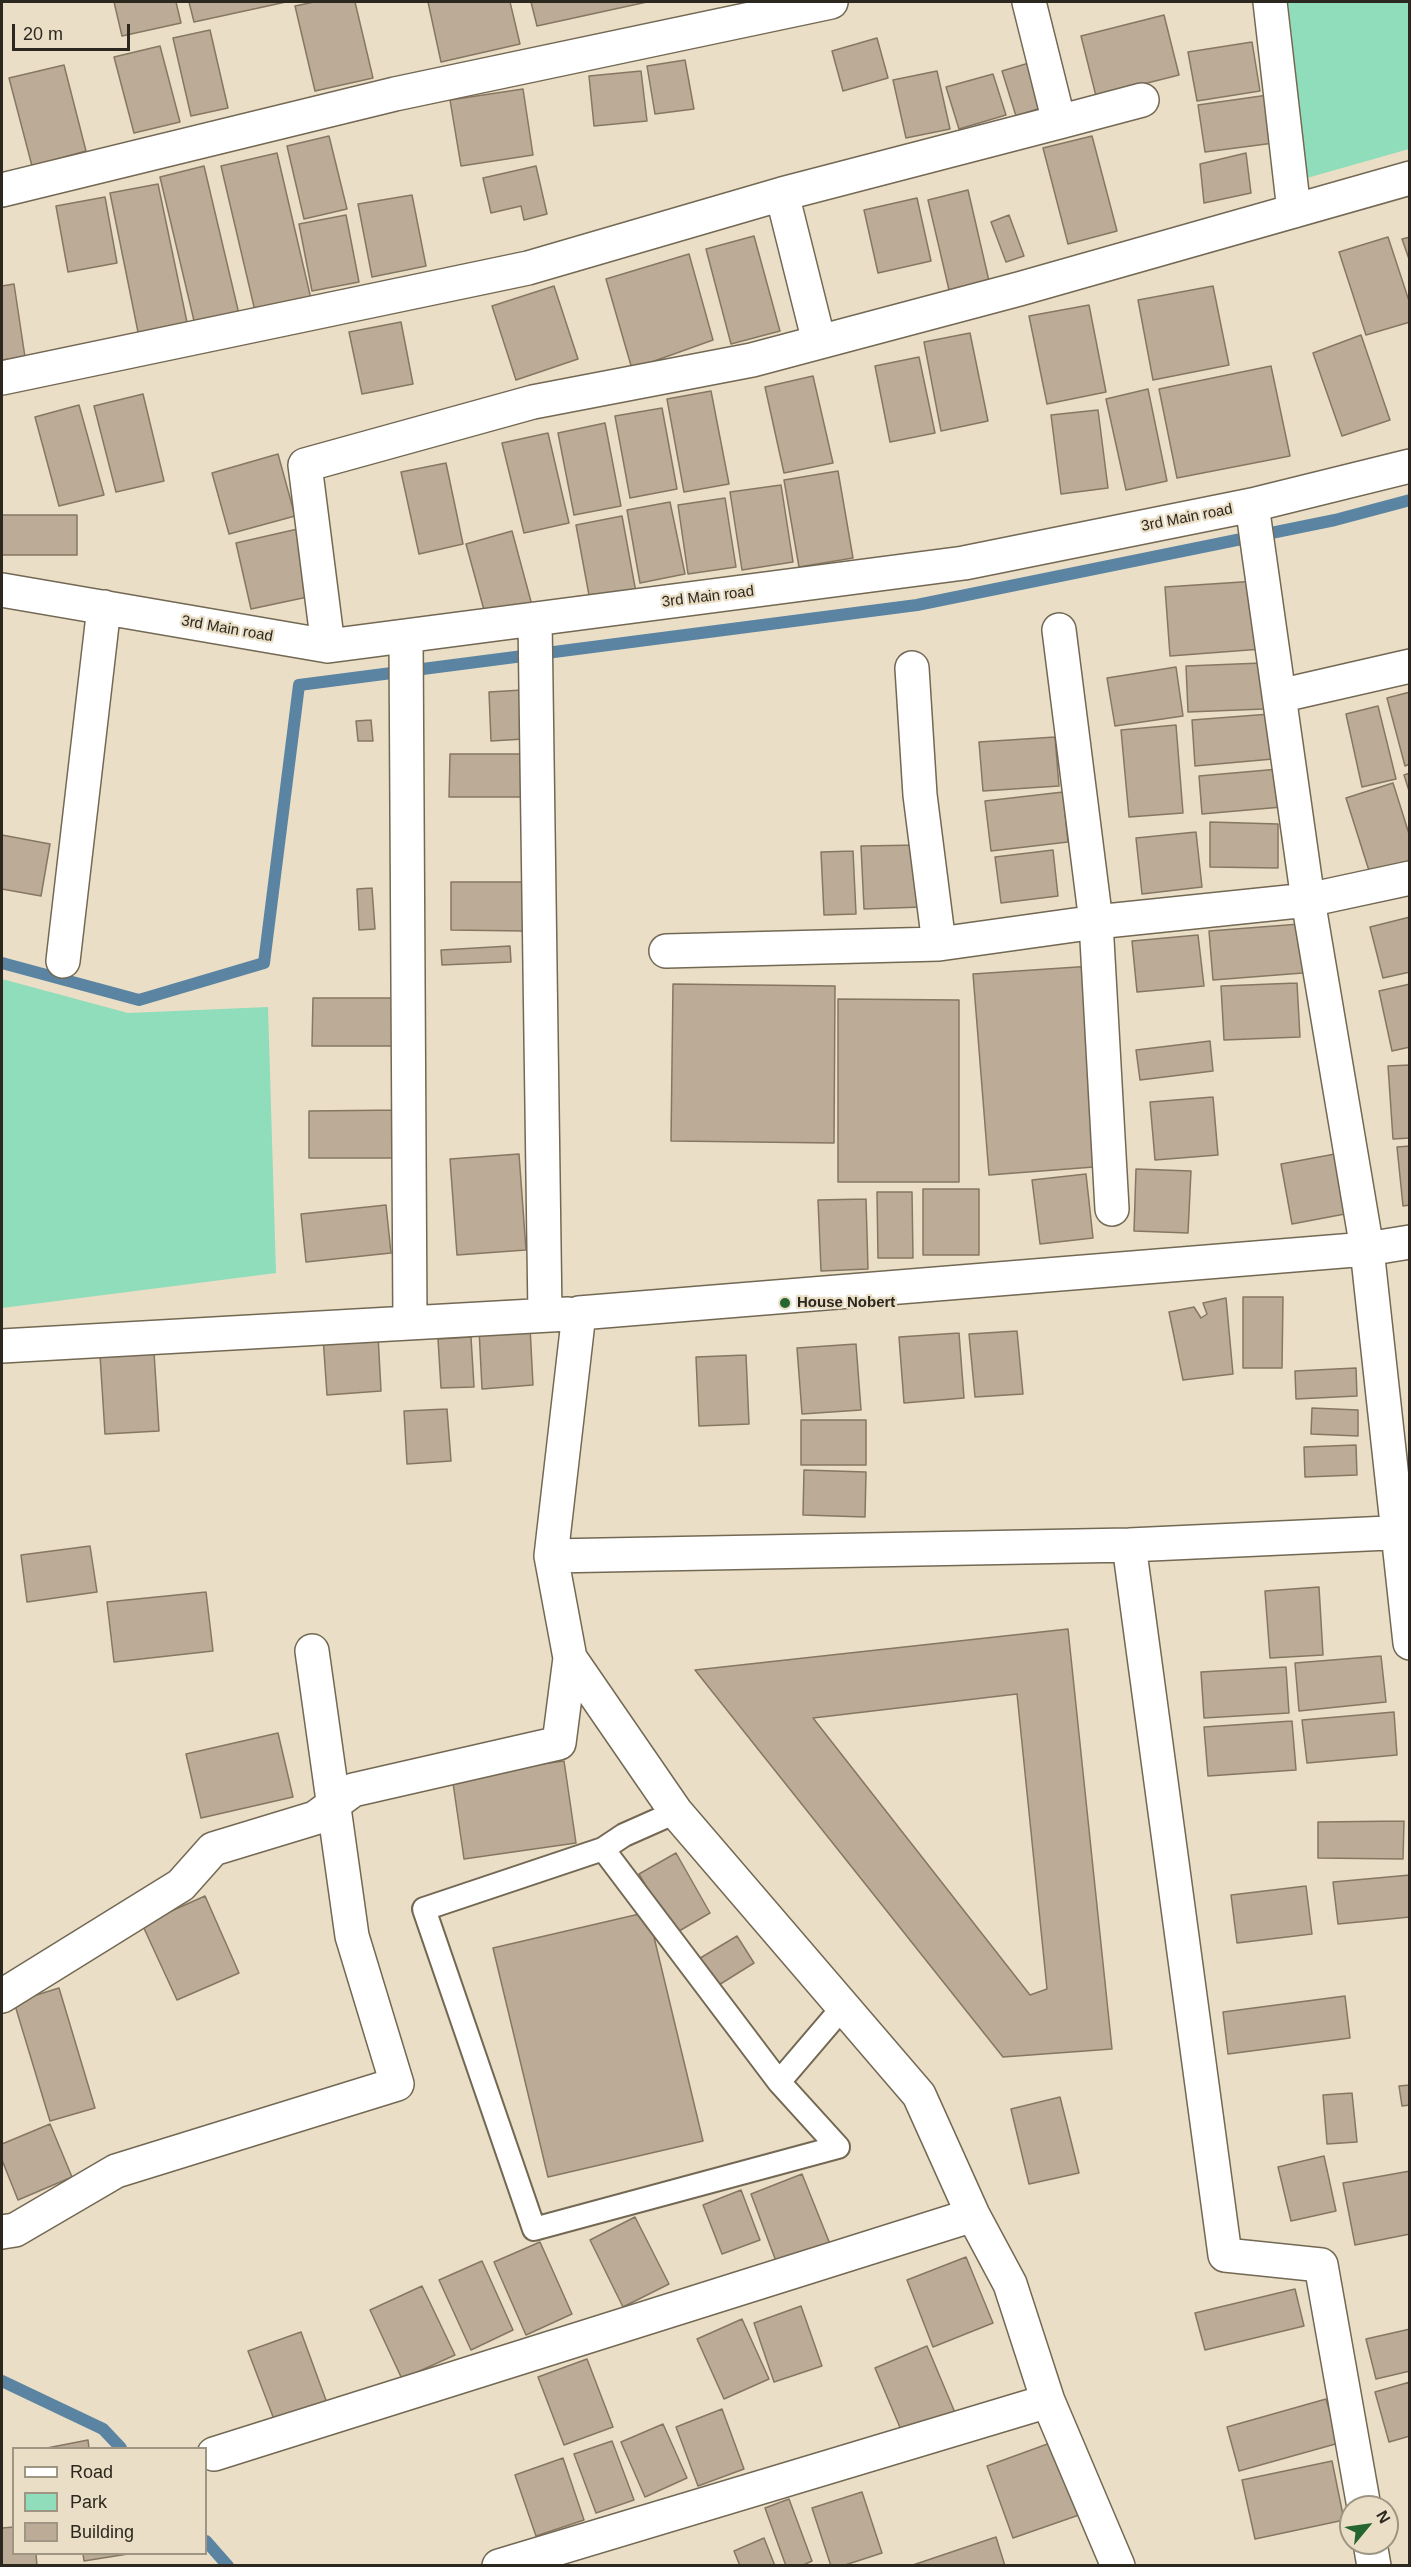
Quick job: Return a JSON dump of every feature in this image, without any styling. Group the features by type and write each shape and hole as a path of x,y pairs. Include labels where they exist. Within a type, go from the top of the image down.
{"street":[{"path":"2,190 395,94 831,2"},
{"path":"1029,2 1059,122"},
{"path":"1270,2 1294,211"},
{"path":"2,378 528,268 782,195 1142,100"},
{"path":"328,646 305,465 533,402 752,360 1019,289 1410,178"},
{"path":"782,195 819,342"},
{"name":"3rd Main road","path":"2,590 328,646 964,563 1253,511 1410,466"},
{"path":"1253,511 1308,900 1367,1249 1404,1532 1410,1643"},
{"path":"63,961 104,607"},
{"path":"536,620 546,1315"},
{"path":"1059,630 1096,922 1112,1209"},
{"path":"406,637 410,1323"},
{"path":"1279,696 1410,666"},
{"path":"912,668 920,795 939,944"},
{"path":"666,951 939,944 1096,922 1308,900 1410,878"},
{"path":"2,1347 579,1313 1367,1249 1410,1242"},
{"path":"2,1996 181,1885 213,1849 315,1818 353,1790 559,1743 570,1658 551,1556 579,1313"},
{"path":"551,1556 1129,1545 1404,1532"},
{"path":"1129,1545 1225,2255 1321,2265 1362,2495"},
{"path":"2,2232 15,2230 116,2171 397,2084 352,1936 312,1651"},
{"path":"570,1658 676,1812 919,2095 973,2216 1010,2284 1048,2402 1118,2565"},
{"path":"214,2454 973,2216"},
{"path":"499,2565 1048,2402"}],"lane":[{"path":"603,1849 779,2082 838,2147 534,2229 424,1909 603,1849 624,1835 676,1812"},
{"path":"779,2082 843,2007"}],"green space":[{"path":"1288,2 1409,2 1409,149 1307,178"},
{"path":"2,979 128,1013 268,1007 276,1273 2,1308"}],"building":[{"path":"114,2 176,2 181,23 122,36"},
{"path":"189,2 286,2 194,22"},
{"path":"314,2 355,2 373,78 315,91 295,6"},
{"path":"428,2 510,2 520,44 441,62"},
{"path":"531,2 647,2 537,26"},
{"path":"1164,15 1179,75 1096,96 1081,36"},
{"path":"210,30 228,108 191,116 173,38"},
{"path":"877,38 888,78 843,91 832,51"},
{"path":"1252,42 1260,91 1197,101 1188,52"},
{"path":"160,46 180,122 134,133 114,57"},
{"path":"685,60 694,109 655,114 647,66"},
{"path":"1039,60 1053,104 1016,116 1002,71"},
{"path":"64,65 86,151 32,166 9,78"},
{"path":"641,71 647,121 594,126 589,76"},
{"path":"937,71 950,129 906,138 893,80"},
{"path":"993,74 1006,115 959,129 946,87"},
{"path":"523,89 533,155 461,166 450,100"},
{"path":"1268,95 1274,143 1205,152 1198,105"},
{"path":"329,136 347,209 304,219 287,146"},
{"path":"1092,136 1117,231 1068,244 1043,148"},
{"path":"277,153 311,299 255,311 221,166"},
{"path":"1246,153 1251,193 1204,203 1200,164"},
{"path":"204,166 239,314 195,325 160,177"},
{"path":"536,166 547,214 524,220 521,206 491,213 483,178"},
{"path":"158,184 188,327 139,337 110,193"},
{"path":"968,190 989,281 949,290 928,200"},
{"path":"412,195 426,266 372,277 358,204"},
{"path":"105,197 117,263 68,272 56,206"},
{"path":"917,198 931,261 878,273 864,210"},
{"path":"346,215 359,282 312,291 299,224"},
{"path":"1009,215 1024,256 1006,262 991,222"},
{"path":"754,236 780,331 731,344 706,249"},
{"path":"1388,237 1410,304 1410,322 1366,335 1339,252"},
{"path":"1410,237 1410,262 1402,239"},
{"path":"689,254 713,340 632,369 606,279"},
{"path":"14,284 25,357 2,360 2,286"},
{"path":"554,286 578,359 516,380 492,306"},
{"path":"1213,286 1229,365 1153,380 1138,300"},
{"path":"1089,305 1106,392 1047,404 1029,316"},
{"path":"401,322 413,384 362,394 349,332"},
{"path":"970,333 988,421 941,431 924,342"},
{"path":"1361,335 1390,420 1342,436 1313,353"},
{"path":"919,357 935,433 890,442 875,366"},
{"path":"1271,366 1290,456 1177,478 1159,389"},
{"path":"813,376 833,463 784,473 765,387"},
{"path":"1148,389 1167,481 1126,490 1106,399"},
{"path":"711,391 729,484 684,492 667,399"},
{"path":"143,394 164,481 116,492 94,406"},
{"path":"79,405 104,495 59,506 35,417"},
{"path":"662,408 677,489 630,498 615,416"},
{"path":"1098,410 1108,488 1061,494 1051,415"},
{"path":"605,423 621,506 574,515 558,433"},
{"path":"548,433 569,523 524,533 502,443"},
{"path":"278,454 295,516 229,534 212,473"},
{"path":"446,463 463,544 419,554 401,472"},
{"path":"838,471 853,558 799,567 784,480"},
{"path":"781,485 793,562 742,570 730,492"},
{"path":"725,498 736,567 688,574 678,505"},
{"path":"670,502 685,574 640,583 627,510"},
{"path":"2,515 77,515 77,555 2,555"},
{"path":"622,516 637,598 591,606 576,525"},
{"path":"302,528 317,595 251,609 236,543"},
{"path":"512,531 533,609 487,621 466,544"},
{"path":"1257,581 1262,649 1170,656 1165,587"},
{"path":"1262,663 1264,709 1188,712 1186,666"},
{"path":"1176,667 1183,716 1115,726 1107,678"},
{"path":"522,690 524,739 491,741 489,692"},
{"path":"1410,692 1410,764 1405,766 1387,698"},
{"path":"1378,706 1396,779 1362,787 1346,714"},
{"path":"1270,714 1273,759 1195,766 1192,720"},
{"path":"371,720 373,741 358,741 356,721"},
{"path":"1176,725 1183,813 1129,817 1121,730"},
{"path":"1055,737 1059,786 983,791 979,742"},
{"path":"450,754 525,754 525,797 449,797"},
{"path":"1279,769 1282,807 1202,814 1199,776"},
{"path":"1410,773 1410,794 1404,775"},
{"path":"1393,783 1410,837 1410,865 1371,877 1346,798"},
{"path":"1063,792 1068,842 991,851 985,801"},
{"path":"1210,822 1278,824 1278,868 1210,867"},
{"path":"1196,832 1202,887 1142,894 1136,838"},
{"path":"2,835 50,844 41,896 2,889"},
{"path":"920,845 923,907 864,909 861,846"},
{"path":"1053,850 1058,896 1001,903 995,857"},
{"path":"853,851 856,914 824,915 821,852"},
{"path":"451,882 524,882 524,931 451,930"},
{"path":"372,888 375,929 359,930 357,889"},
{"path":"1410,917 1410,972 1383,978 1370,927"},
{"path":"1300,924 1303,973 1213,980 1209,931"},
{"path":"1198,935 1204,986 1137,992 1132,941"},
{"path":"510,946 511,962 442,965 441,950"},
{"path":"1092,966 1107,1166 989,1175 973,974"},
{"path":"1297,983 1300,1037 1224,1040 1221,986"},
{"path":"673,984 835,986 834,1143 671,1141"},
{"path":"1410,984 1410,1047 1392,1051 1379,991"},
{"path":"313,998 400,998 400,1046 312,1046"},
{"path":"838,999 959,1000 959,1182 838,1182"},
{"path":"1210,1041 1213,1071 1140,1080 1136,1050"},
{"path":"1410,1065 1410,1138 1393,1139 1388,1066"},
{"path":"1213,1097 1218,1155 1155,1160 1150,1102"},
{"path":"401,1110 402,1158 309,1158 309,1111"},
{"path":"1410,1146 1410,1205 1403,1206 1397,1147"},
{"path":"519,1154 526,1250 457,1255 450,1159"},
{"path":"1335,1154 1345,1214 1292,1224 1281,1164"},
{"path":"1136,1169 1191,1171 1188,1233 1134,1231"},
{"path":"1086,1174 1093,1238 1040,1244 1032,1180"},
{"path":"923,1189 979,1189 979,1255 923,1255"},
{"path":"877,1192 912,1192 913,1258 878,1258"},
{"path":"866,1199 868,1269 821,1271 818,1200"},
{"path":"386,1205 391,1253 306,1262 301,1214"},
{"path":"1243,1297 1283,1297 1282,1368 1243,1368"},
{"path":"1226,1298 1233,1374 1183,1380 1169,1312 1194,1307 1201,1318 1207,1314 1203,1303"},
{"path":"530,1327 533,1385 482,1389 479,1329"},
{"path":"1017,1331 1023,1394 975,1397 969,1334"},
{"path":"959,1333 964,1398 904,1403 899,1337"},
{"path":"378,1335 381,1391 327,1395 323,1337"},
{"path":"471,1337 474,1387 441,1388 438,1339"},
{"path":"856,1344 861,1410 802,1414 797,1348"},
{"path":"154,1352 159,1431 105,1434 100,1355"},
{"path":"746,1355 749,1424 699,1426 696,1357"},
{"path":"1356,1368 1357,1396 1296,1399 1295,1371"},
{"path":"1312,1408 1358,1410 1358,1436 1311,1434"},
{"path":"447,1409 451,1461 407,1464 404,1411"},
{"path":"801,1420 866,1420 866,1465 801,1465"},
{"path":"1356,1445 1357,1475 1305,1477 1304,1447"},
{"path":"804,1470 866,1472 865,1517 803,1515"},
{"path":"90,1546 97,1592 27,1602 21,1555"},
{"path":"1319,1587 1323,1655 1270,1658 1265,1591"},
{"path":"206,1592 213,1651 114,1662 107,1602"},
{"path":"1068,1629 1112,2049 1003,2057 695,1670","holes":["1017,1694 1047,1989 1030,1995 813,1718"]},
{"path":"1381,1656 1386,1702 1299,1711 1295,1663"},
{"path":"1286,1667 1289,1713 1204,1718 1201,1672"},
{"path":"1394,1712 1397,1755 1307,1763 1302,1720"},
{"path":"1292,1721 1296,1770 1208,1776 1204,1727"},
{"path":"278,1733 293,1797 201,1818 186,1754"},
{"path":"564,1761 576,1843 464,1859 452,1776"},
{"path":"1404,1821 1403,1859 1318,1858 1318,1822"},
{"path":"676,1853 710,1913 674,1934 639,1874"},
{"path":"1410,1875 1410,1917 1338,1924 1333,1882"},
{"path":"1306,1886 1312,1934 1237,1943 1231,1895"},
{"path":"205,1896 239,1973 177,2000 142,1924"},
{"path":"648,1912 703,2141 548,2177 493,1948"},
{"path":"737,1936 754,1963 714,1988 697,1960"},
{"path":"59,1988 95,2108 50,2121 14,2002"},
{"path":"1345,1996 1350,2038 1228,2054 1223,2012"},
{"path":"1410,2085 1410,2105 1402,2106 1399,2086"},
{"path":"1352,2093 1357,2142 1327,2144 1323,2095"},
{"path":"1060,2097 1079,2173 1029,2184 1011,2109"},
{"path":"50,2124 72,2177 18,2200 2,2160 2,2144"},
{"path":"1324,2156 1336,2211 1291,2221 1278,2167"},
{"path":"1410,2171 1410,2234 1355,2245 1343,2183"},
{"path":"802,2174 830,2244 777,2264 751,2194"},
{"path":"741,2190 760,2240 722,2254 703,2205"},
{"path":"635,2217 669,2284 623,2307 590,2240"},
{"path":"540,2242 572,2314 526,2335 494,2262"},
{"path":"966,2257 993,2323 933,2347 907,2280"},
{"path":"482,2261 513,2330 471,2350 439,2280"},
{"path":"422,2286 455,2355 402,2379 370,2310"},
{"path":"1295,2289 1304,2326 1205,2350 1195,2313"},
{"path":"801,2306 822,2366 774,2382 754,2323"},
{"path":"742,2319 769,2379 724,2399 697,2339"},
{"path":"1410,2329 1410,2371 1376,2379 1366,2339"},
{"path":"301,2332 327,2403 275,2422 248,2351"},
{"path":"927,2346 956,2415 904,2437 875,2368"},
{"path":"587,2359 613,2427 564,2445 538,2377"},
{"path":"1410,2382 1410,2436 1389,2442 1375,2392"},
{"path":"1326,2399 1339,2443 1239,2471 1227,2427"},
{"path":"722,2409 744,2469 698,2486 676,2427"},
{"path":"663,2424 687,2478 645,2497 621,2442"},
{"path":"88,2440 89,2447 52,2447"},
{"path":"612,2441 634,2500 596,2513 574,2454"},
{"path":"1053,2442 1079,2515 1013,2538 987,2466"},
{"path":"563,2458 584,2520 536,2536 515,2475"},
{"path":"1332,2461 1339,2495 1339,2521 1255,2539 1242,2480"},
{"path":"862,2492 882,2553 842,2566 831,2566 812,2508"},
{"path":"789,2499 812,2561 801,2566 786,2566 765,2508"},
{"path":"12,2527 12,2555 36,2555 37,2566 2,2566 2,2528"},
{"path":"996,2537 1005,2566 910,2566"},
{"path":"764,2538 775,2566 740,2566 734,2551"},
{"path":"83,2555 122,2555 84,2561"}],"waterway":[{"path":"2,963 139,1000 264,963 299,685 917,605 1335,520 1410,500"},
{"path":"2,2381 103,2429 120,2447"},
{"path":"207,2542 228,2566"}],"place":[{"name":"House Nobert","path":"785,1303"}]}
